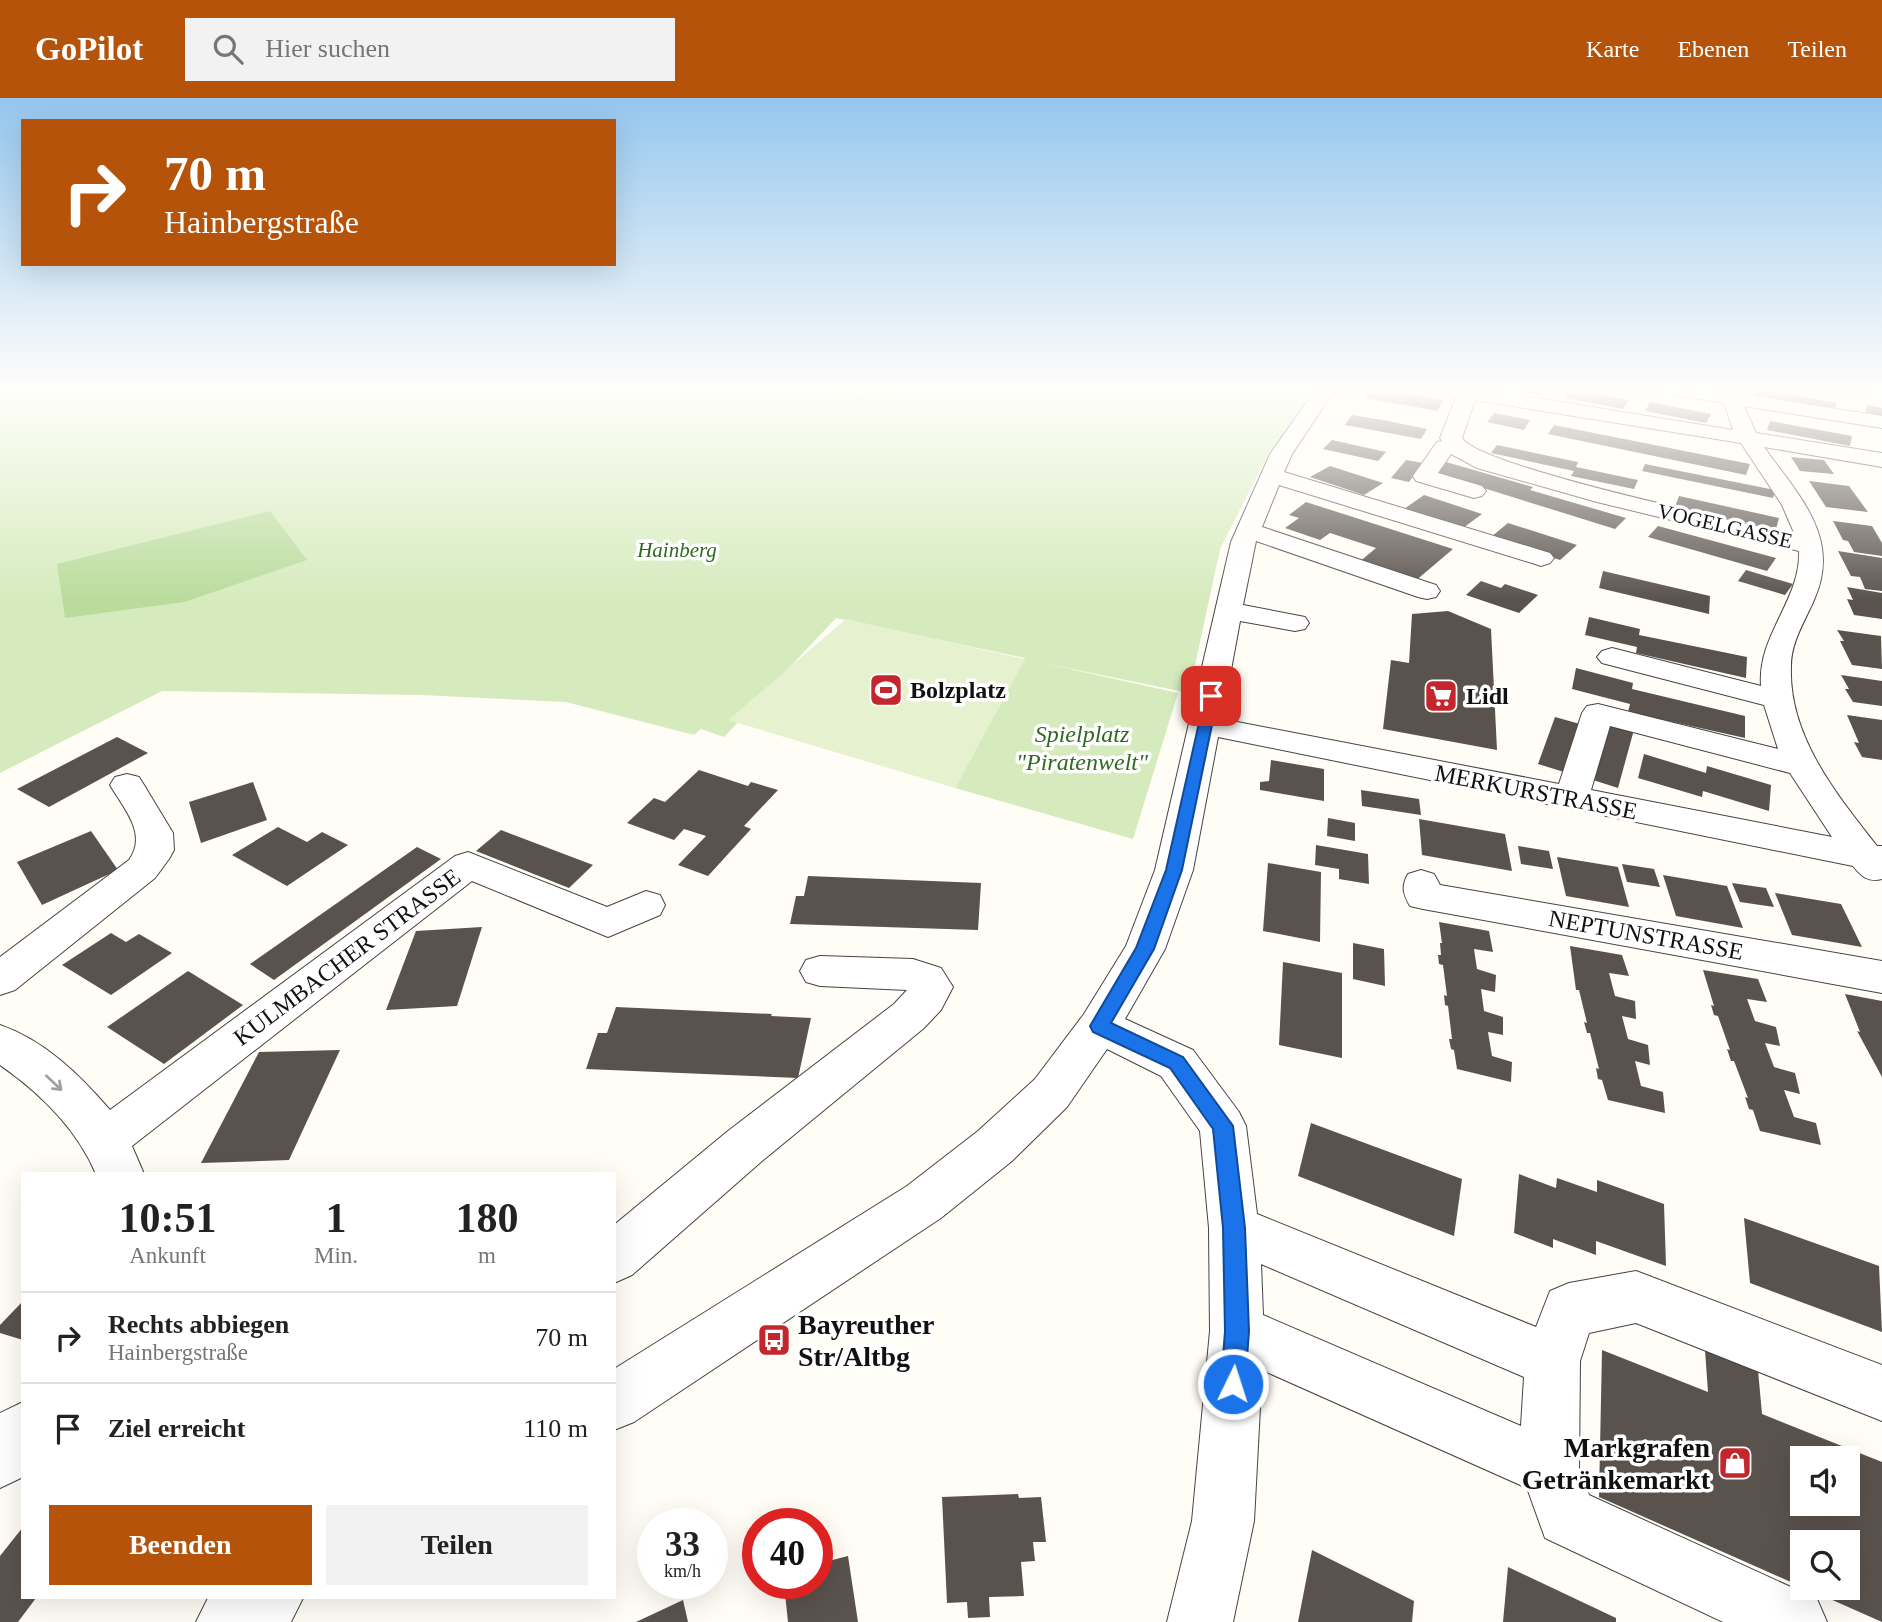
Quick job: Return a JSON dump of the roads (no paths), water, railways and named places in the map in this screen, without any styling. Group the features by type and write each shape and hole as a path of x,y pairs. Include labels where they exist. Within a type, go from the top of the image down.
{"street":[{"path":"616,1401 924,1202 995,1146 1051,1093 1099,1026 1145,949 1174,870 1248,530 1279,459"},
{"path":"1436,459 1424,476 1474,491"},
{"name":"VOGELGASSE","path":"1476,459 1605,497 1811,546"},
{"path":"1764,459 1799,510 1811,546 1813,570 1777,653 1777,699 1803,766 1877,864"},
{"path":"1271,475 1541,558"},
{"path":"1248,530 1427,591"},
{"path":"1229,611 1295,623"},
{"path":"1612,657 1777,699"},
{"path":"1571,799 1598,713 1803,766"},
{"name":"MERKURSTRASSE","path":"1205,725 1877,864"},
{"path":"0,979 142,869 156,850 155,833 127,785"},
{"name":"KULMBACHER STRASSE","path":"112,1157 468,865 608,923 646,905"},
{"name":"NEPTUNSTRASSE","path":"1421,883 1423,896 1882,977"},
{"path":"616,1256 745,1146 909,1016 932,988 926,979 913,975 820,971"},
{"path":"1099,1026 1177,1063 1223,1126 1234,1228 1237,1331 1223,1521 1200,1622"},
{"path":"0,1043 25,1056 59,1087 112,1157"},
{"path":"1234,1228 1552,1362"},
{"path":"1794,1622 1567,1516 1549,1468 1552,1362 1569,1310 1636,1297 1882,1393"},
{"path":"1237,1331 1549,1468"},
{"path":"0,1459 21,1433"},
{"path":"229,1622 269,1599"},
{"path":"271,1599 280,1622"}],"place":[{"name":"Bolzplatz","path":"886,690"},
{"name":"Lidl","path":"1441,696"},
{"name":"Bayreuther Str/Altbg","path":"774,1340"},
{"name":"Markgrafen Getränkemarkt","path":"1735,1463"}],"park label":[{"name":"Hainberg","path":"677,550"},
{"name":"Spielplatz \"Piratenwelt\"","path":"1082,748"}]}
